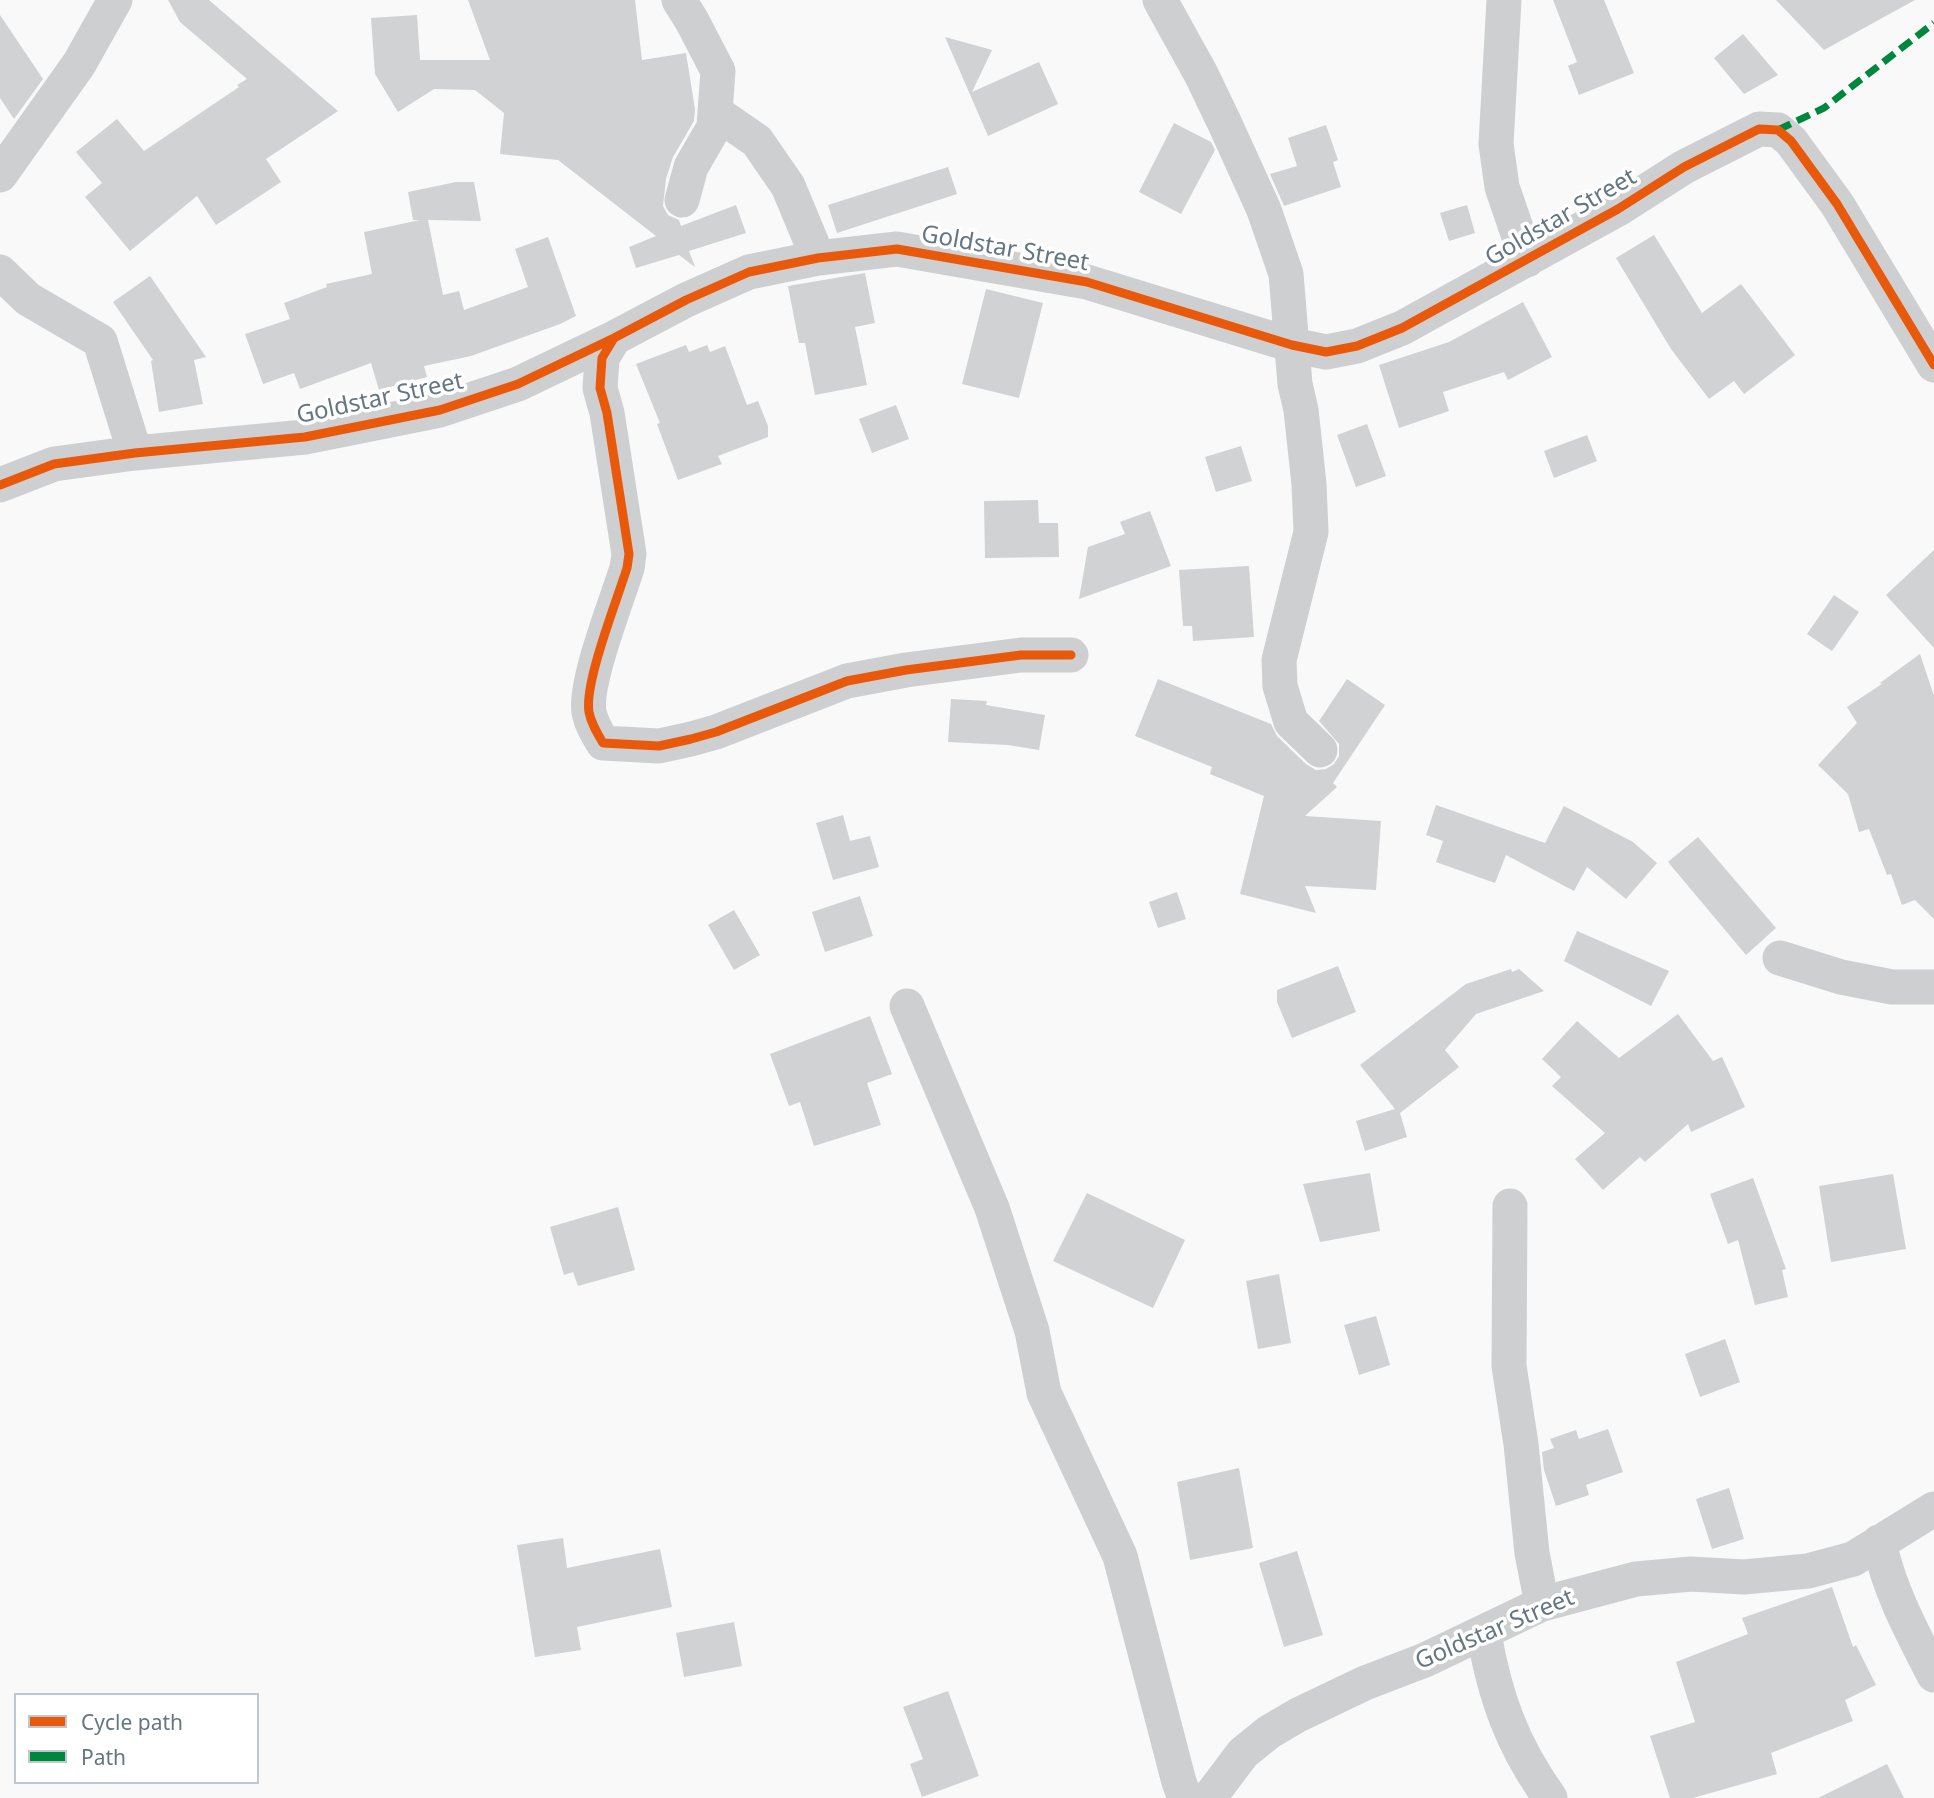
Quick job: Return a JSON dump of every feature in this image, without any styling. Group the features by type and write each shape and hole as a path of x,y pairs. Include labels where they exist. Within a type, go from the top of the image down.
{"street":[{"path":"0,175 79,64 116,0"},
{"path":"679,0 718,71 714,127 691,167 682,200"},
{"path":"1160,0 1201,74 1264,209 1286,274 1294,384 1301,410 1311,532 1279,660 1280,686 1291,722 1320,750"},
{"path":"1504,0 1496,145 1502,187 1527,260"},
{"path":"715,112 757,141 788,186 818,258"},
{"name":"Goldstar Street","path":"0,485 54,464 135,453 305,437 440,410 518,384 686,300 749,272 818,258 897,249 1087,282 1292,345 1326,352 1357,346 1402,328 1618,209 1684,167 1759,129 1778,130 1791,141 1836,204 1934,365"},
{"path":"0,272 28,299 100,341 135,453"},
{"path":"614,338 602,358 600,388 609,424 629,554 593,678 588,710 603,743 659,746 691,739 716,732 847,681 906,670 1021,655 1072,656"},
{"path":"1780,958 1840,977 1892,987 1934,987"},
{"path":"907,1006 992,1208 1031,1331 1044,1394 1120,1556 1185,1798"},
{"path":"1510,1206 1508,1366 1521,1444 1532,1553 1542,1604"},
{"name":"Goldstar Street","path":"1209,1798 1243,1753 1269,1732 1298,1715 1365,1683 1425,1660 1542,1604 1636,1579 1691,1574 1744,1577 1808,1571 1853,1559 1934,1509"},
{"path":"1879,1542 1885,1570 1894,1593 1934,1675"},
{"path":"1484,1633 1500,1707 1518,1747 1550,1798"}],"building":[{"path":"168,0 209,0 338,111 266,159 281,182 216,225 197,196 130,251 85,197 102,183 76,152 117,119 144,151 247,79 180,22"},
{"path":"468,0 635,0 642,60 686,53 695,109 694,121 673,157 666,179 663,206 668,215 679,220 681,226 736,205 746,233 689,251 695,267 679,255 636,268 629,247 656,236 558,160 500,154 504,113 475,90 434,89 398,112 375,74 371,18 417,15 420,60 490,60"},
{"path":"1553,0 1604,0 1634,73 1579,95 1568,66 1577,62"},
{"path":"1776,0 1915,0 1824,50"},
{"path":"0,15 43,79 14,119 0,98"},
{"path":"1743,34 1778,75 1744,94 1714,58"},
{"path":"945,37 992,50 972,92 1039,62 1058,104 988,136"},
{"path":"1174,123 1211,142 1215,150 1181,214 1139,192"},
{"path":"1326,125 1338,160 1333,162 1341,187 1284,206 1270,174 1297,166 1288,138"},
{"path":"948,167 957,194 837,233 828,205"},
{"path":"456,182 474,182 481,221 428,220 443,295 459,291 464,310 528,287 515,249 548,237 576,316 471,356 424,366 427,377 379,390 371,363 300,389 294,373 263,384 245,334 290,319 284,303 327,287 326,284 372,274 364,232 420,220 413,220 408,192"},
{"path":"1467,205 1475,233 1449,241 1440,213"},
{"path":"1654,235 1702,313 1741,284 1795,355 1744,394 1734,381 1709,399 1671,349 1616,258"},
{"path":"865,273 875,323 855,327 867,385 815,395 805,343 799,343 788,286"},
{"path":"150,276 206,357 194,360 203,404 159,412 151,361 153,360 113,302"},
{"path":"986,289 1043,303 1019,398 962,384"},
{"path":"1523,302 1552,357 1508,380 1504,372 1443,392 1449,411 1399,428 1379,365 1449,342"},
{"path":"686,345 689,352 707,345 710,352 725,346 747,405 758,401 768,426 768,437 718,456 722,464 678,480 657,424 660,423 636,364"},
{"path":"896,405 909,439 872,453 859,419"},
{"path":"1367,424 1386,476 1356,487 1337,435"},
{"path":"1587,435 1597,461 1554,478 1544,451"},
{"path":"1241,446 1252,481 1216,492 1205,457"},
{"path":"1038,500 1039,523 1058,523 1059,557 985,558 984,501"},
{"path":"1150,511 1171,566 1079,599 1088,547 1125,534 1120,522"},
{"path":"1934,550 1934,648 1886,595"},
{"path":"1249,566 1254,637 1193,641 1192,626 1183,626 1179,570"},
{"path":"1834,595 1859,612 1832,651 1807,634"},
{"path":"1920,654 1934,696 1934,919 1915,900 1902,905 1891,874 1887,875 1869,829 1859,832 1848,794 1818,765 1857,723 1847,707"},
{"path":"1158,679 1271,724 1277,736 1316,770 1326,769 1334,764 1339,756 1339,744 1319,721 1347,679 1385,705 1333,783 1337,787 1305,816 1381,821 1376,890 1305,886 1316,913 1240,894 1264,796 1210,774 1212,767 1135,736"},
{"path":"951,699 987,701 986,705 1045,715 1039,750 1008,745 948,742"},
{"path":"1436,805 1545,843 1564,806 1633,842 1657,863 1626,899 1587,867 1574,891 1506,855 1495,883 1436,862 1443,841 1426,835"},
{"path":"843,815 850,841 870,836 879,867 833,880 816,823"},
{"path":"1698,837 1776,928 1746,955 1668,862"},
{"path":"1177,892 1186,919 1158,928 1149,902"},
{"path":"860,896 873,936 825,952 812,912"},
{"path":"734,910 760,955 734,970 708,925"},
{"path":"1577,931 1669,971 1651,1006 1564,961"},
{"path":"1338,966 1356,1012 1292,1038 1277,1002 1277,990"},
{"path":"1511,969 1512,972 1519,969 1544,991 1476,1014 1445,1050 1459,1067 1400,1113 1407,1137 1365,1151 1356,1121 1395,1109 1360,1065 1466,984"},
{"path":"1678,1014 1713,1061 1722,1057 1745,1107 1691,1132 1688,1124 1645,1162 1640,1157 1603,1190 1575,1159 1605,1133 1552,1086 1561,1077 1542,1059 1577,1021 1619,1058"},
{"path":"870,1016 892,1074 867,1083 881,1125 814,1146 800,1102 789,1106 770,1054"},
{"path":"1370,1173 1380,1231 1320,1242 1303,1184"},
{"path":"1893,1174 1906,1249 1831,1262 1819,1186"},
{"path":"1753,1178 1786,1269 1782,1270 1788,1297 1755,1305 1738,1240 1728,1244 1710,1194"},
{"path":"1087,1193 1185,1240 1153,1308 1053,1261"},
{"path":"618,1207 635,1270 578,1286 573,1272 564,1275 550,1227"},
{"path":"1279,1274 1291,1343 1258,1349 1246,1281"},
{"path":"1376,1316 1390,1365 1359,1375 1344,1325"},
{"path":"1725,1339 1740,1382 1700,1397 1685,1354"},
{"path":"1608,1429 1623,1472 1586,1485 1589,1495 1556,1506 1544,1470 1542,1452 1554,1448 1550,1439 1576,1430 1579,1439"},
{"path":"1239,1468 1253,1548 1190,1560 1177,1482"},
{"path":"1729,1488 1744,1539 1712,1549 1696,1499"},
{"path":"563,1538 567,1568 660,1549 672,1607 577,1627 581,1650 535,1657 517,1545"},
{"path":"1297,1551 1323,1635 1284,1647 1259,1563"},
{"path":"1832,1587 1853,1647 1856,1645 1876,1685 1845,1700 1853,1721 1771,1753 1777,1774 1693,1798 1670,1798 1650,1736 1695,1722 1676,1662 1748,1634 1742,1618"},
{"path":"734,1622 742,1666 684,1677 676,1633"},
{"path":"948,1691 979,1776 922,1797 910,1764 923,1759 903,1707"},
{"path":"1887,1764 1904,1798 1818,1798"}],"marked path":[{"path":"1778,130 1824,108 1934,23"}],"cycle path":[{"path":"0,485 54,464 135,453 305,437 440,410 518,384 686,300 749,272 818,258 897,249 1087,282 1292,345 1326,352 1357,346 1402,328 1618,209 1684,167 1759,129 1778,130 1791,141 1837,204 1934,365"},
{"path":"614,338 602,358 600,388 607,413 629,554 591,682 589,712 603,743 659,746 691,739 716,732 847,681 906,670 1021,655 1071,655"}]}
